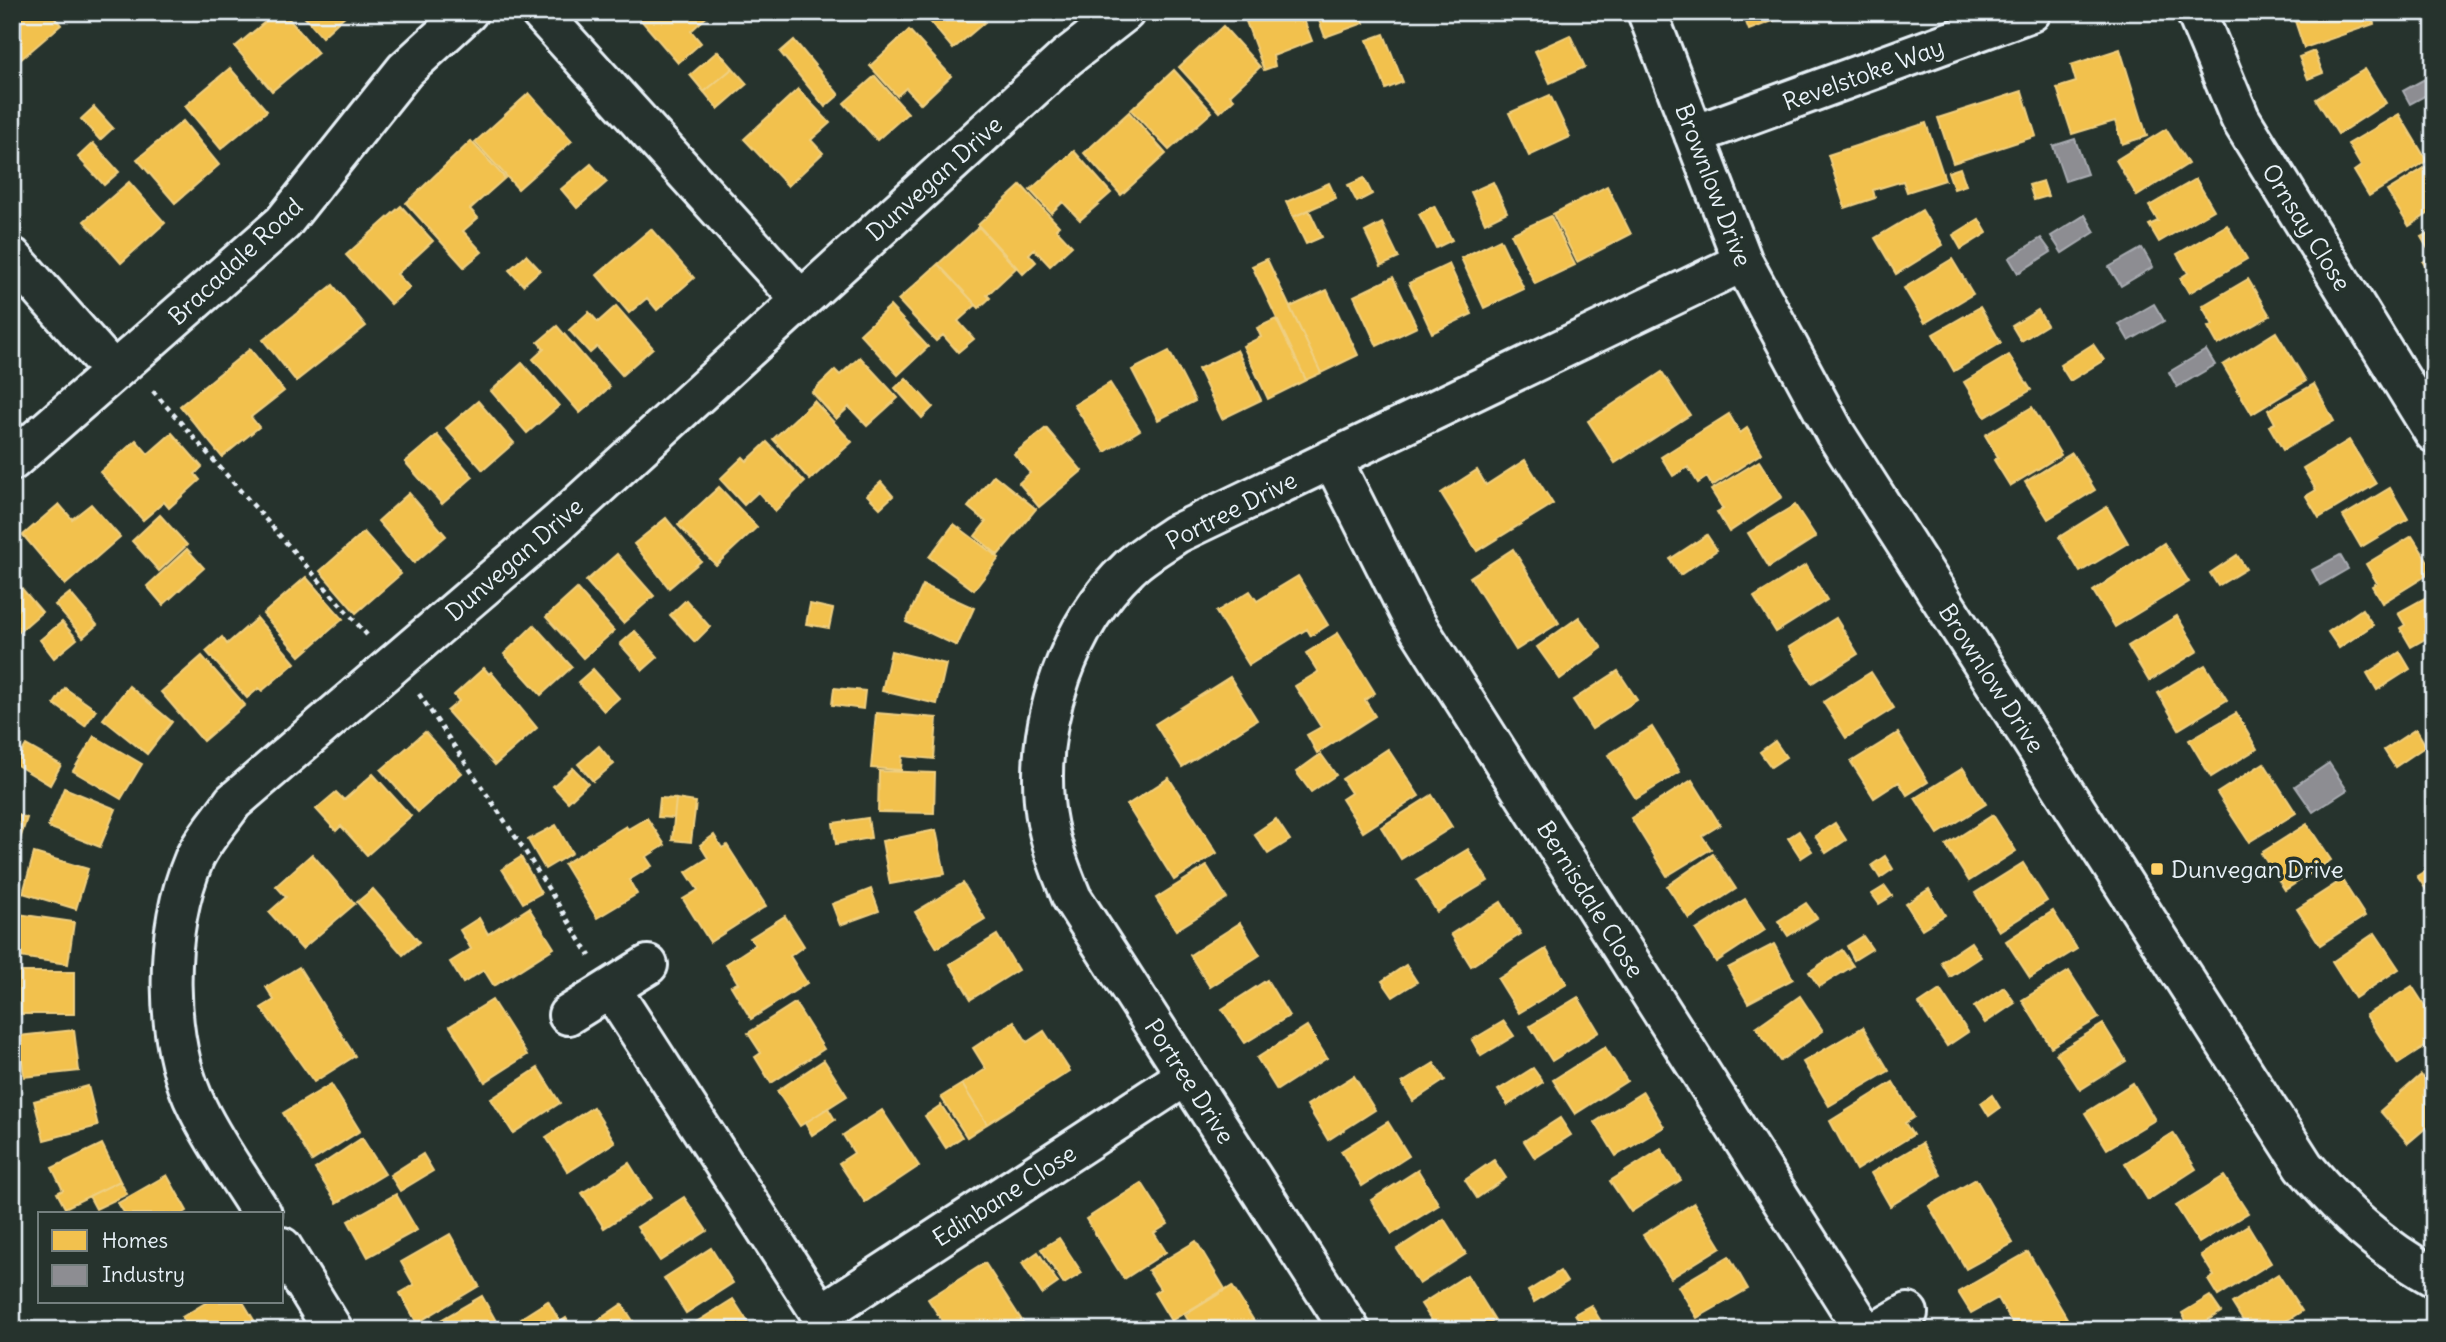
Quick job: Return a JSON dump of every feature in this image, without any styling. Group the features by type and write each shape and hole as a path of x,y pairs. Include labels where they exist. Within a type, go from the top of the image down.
{"street":[{"name":"Bracadale Road","path":"12,461 283,223 405,70 468,12"},
{"path":"540,12 802,300"},
{"name":"Dunvegan Drive","path":"261,1212 198,1108 183,1066 171,978 177,921 195,858 233,802 558,523 1066,58 1125,12"},
{"name":"Brownlow Drive","path":"1647,12 1743,262 1835,433 2304,1166 2348,1217 2394,1255 2434,1277"},
{"name":"Revelstoke Way","path":"1694,135 2031,12"},
{"name":"Ornsay Close","path":"2196,12 2240,118 2434,433"},
{"path":"12,257 113,371"},
{"name":"Portree Drive","path":"1350,1330 1072,898 1053,849 1044,803 1043,751 1052,708 1067,663 1085,624 1129,568 1176,534 1743,262"},
{"name":"Bernisdale Close","path":"1332,459 1411,616 1864,1330"},
{"path":"568,1015 648,965"},
{"name":"Edinbane Close","path":"611,989 826,1322 1186,1076"},
{"path":"284,1250 332,1330"}],"path":[{"path":"113,371 144,380 410,681 525,851 611,989"}],"building: Homes":[{"path":"12,12 50,12 61,25 19,61 12,54"},
{"path":"277,12 283,12 318,53 272,91 235,47"},
{"path":"300,12 349,12 322,37"},
{"path":"634,12 712,12 691,31 701,43 678,63"},
{"path":"922,12 976,12 985,22 953,49"},
{"path":"1253,12 1301,12 1312,41 1273,56 1275,66 1264,70 1244,16"},
{"path":"1316,12 1360,12 1364,23 1325,37"},
{"path":"1742,12 1796,12 1749,30"},
{"path":"2292,12 2370,12 2374,24 2304,48"},
{"path":"1223,26 1260,67 1230,95 1234,99 1220,112 1179,67"},
{"path":"909,30 951,76 921,104 906,88 897,96 870,66"},
{"path":"1384,34 1403,82 1386,89 1367,40"},
{"path":"1570,35 1585,67 1550,83 1535,51"},
{"path":"794,40 839,95 825,107 780,52"},
{"path":"2120,49 2147,136 2122,144 2115,121 2072,134 2057,88 2076,82 2071,65"},
{"path":"718,51 733,68 704,92 690,75"},
{"path":"2314,51 2323,73 2308,79 2299,57"},
{"path":"230,68 267,111 221,149 185,106"},
{"path":"733,68 747,84 718,109 704,92"},
{"path":"2365,69 2386,103 2338,134 2316,99"},
{"path":"1174,70 1212,112 1169,150 1131,110"},
{"path":"875,76 908,113 877,140 844,103"},
{"path":"798,89 830,123 811,140 823,153 788,186 744,139"},
{"path":"2022,91 2036,136 1953,163 1938,118"},
{"path":"529,93 572,141 518,189 475,142"},
{"path":"1550,95 1570,137 1529,156 1509,113"},
{"path":"94,107 113,128 100,140 81,119"},
{"path":"1129,112 1166,154 1121,195 1084,153"},
{"path":"2399,114 2427,161 2369,196 2354,171 2361,166 2348,144"},
{"path":"183,121 219,165 175,203 137,159"},
{"path":"1926,123 1945,180 1907,192 1903,181 1873,190 1875,198 1845,208 1828,155"},
{"path":"2166,129 2188,164 2137,196 2116,160"},
{"path":"471,141 505,178 470,209 478,218 463,231 482,252 464,267 406,203"},
{"path":"93,143 119,172 104,185 78,157"},
{"path":"1074,151 1111,193 1080,220 1063,202 1051,213 1030,190"},
{"path":"591,164 607,182 577,208 561,189"},
{"path":"2431,164 2434,169 2434,210 2409,226 2387,191"},
{"path":"1960,168 1966,185 1954,189 1948,172"},
{"path":"1364,178 1372,194 1357,202 1348,185"},
{"path":"2196,179 2214,210 2159,242 2149,225 2158,221 2149,206"},
{"path":"2043,181 2048,196 2034,200 2029,185"},
{"path":"129,182 165,223 121,263 84,221"},
{"path":"1493,182 1507,212 1485,223 1471,192"},
{"path":"1329,183 1336,198 1293,217 1286,202"},
{"path":"1021,185 1059,226 1056,229 1072,246 1050,266 1034,249 1029,254 1036,262 1023,274 978,225"},
{"path":"1607,186 1631,234 1577,262 1553,214"},
{"path":"401,206 433,241 397,274 410,288 391,304 346,255"},
{"path":"1434,206 1452,240 1436,248 1419,214"},
{"path":"1309,210 1322,237 1306,244 1293,217"},
{"path":"1922,210 1943,245 1896,274 1875,238"},
{"path":"1551,216 1575,265 1535,284 1511,234"},
{"path":"1979,219 1987,233 1961,249 1953,235"},
{"path":"1382,223 1399,258 1381,266 1365,232"},
{"path":"2227,225 2247,259 2189,293 2180,278 2188,273 2177,254"},
{"path":"979,227 1016,268 987,295 990,298 979,308 938,264"},
{"path":"651,229 694,278 657,310 647,298 629,313 597,275"},
{"path":"2434,230 2434,281 2423,262 2432,256 2421,237"},
{"path":"1500,239 1524,289 1484,308 1461,258"},
{"path":"526,255 540,270 523,285 509,270"},
{"path":"1267,259 1321,373 1306,380 1252,266"},
{"path":"1952,259 1973,294 1925,323 1904,288"},
{"path":"938,264 976,305 958,321 974,339 958,352 943,335 936,341 898,300"},
{"path":"1449,264 1472,314 1432,333 1409,283"},
{"path":"1393,277 1417,327 1377,346 1354,296"},
{"path":"2248,279 2270,316 2218,345 2208,327 2213,325 2202,306"},
{"path":"333,285 366,326 296,381 263,340"},
{"path":"1327,290 1358,355 1321,373 1290,307"},
{"path":"616,306 653,348 622,375 597,347 590,353 569,330 589,312 598,322"},
{"path":"890,306 928,347 898,375 860,334"},
{"path":"1980,307 2001,343 1954,371 1933,334"},
{"path":"2038,310 2047,325 2021,341 2012,326"},
{"path":"1276,319 1306,380 1268,399 1243,346 1261,337 1257,328"},
{"path":"557,326 610,387 580,413 533,359 544,349 538,342"},
{"path":"2276,332 2306,381 2252,414 2223,365"},
{"path":"2093,344 2104,360 2070,381 2060,365"},
{"path":"250,349 284,391 251,417 259,427 222,457 180,406"},
{"path":"1237,350 1261,400 1222,419 1198,369"},
{"path":"1169,351 1195,401 1158,420 1132,370"},
{"path":"2009,355 2031,390 1985,417 1964,382"},
{"path":"860,357 898,398 867,426 849,407 836,419 812,392 835,370 840,375"},
{"path":"522,363 559,406 527,433 491,391"},
{"path":"1662,372 1690,415 1615,463 1588,421"},
{"path":"906,378 933,407 922,418 895,388"},
{"path":"1110,383 1140,430 1105,452 1074,405"},
{"path":"2314,384 2334,421 2283,450 2269,426 2275,423 2268,410"},
{"path":"478,401 514,443 483,470 446,428"},
{"path":"814,401 852,442 810,480 773,439"},
{"path":"2032,407 2061,455 2010,486 1994,460 1998,457 1985,435"},
{"path":"1729,414 1740,433 1747,428 1762,453 1712,486 1707,477 1698,483 1688,467 1673,476 1661,457"},
{"path":"1046,428 1082,471 1039,507 1019,483 1030,473 1014,454"},
{"path":"172,433 202,467 195,474 200,480 169,508 164,502 143,520 100,472 136,440 148,454"},
{"path":"437,435 473,477 442,504 405,462"},
{"path":"2349,440 2376,484 2319,518 2306,496 2316,490 2303,468"},
{"path":"767,442 805,482 775,511 758,492 744,505 720,479 743,457 747,461"},
{"path":"2072,453 2095,490 2048,519 2025,482"},
{"path":"1525,460 1553,504 1477,551 1441,493 1477,470 1486,485"},
{"path":"1759,461 1782,497 1729,532 1717,512 1723,509 1711,490"},
{"path":"994,475 1036,509 998,555 975,536 986,522 968,507"},
{"path":"881,482 893,496 880,508 867,495"},
{"path":"719,487 757,527 716,565 678,525"},
{"path":"2390,488 2408,519 2361,547 2343,516"},
{"path":"409,493 446,536 414,563 378,521"},
{"path":"59,504 72,519 91,504 120,537 65,585 23,535"},
{"path":"1795,505 1816,537 1769,567 1748,533"},
{"path":"2107,507 2128,543 2080,572 2059,537"},
{"path":"160,515 187,545 159,571 132,541"},
{"path":"666,518 701,561 669,588 634,544"},
{"path":"954,524 999,558 974,590 929,557"},
{"path":"364,532 401,574 356,613 320,571"},
{"path":"1707,535 1717,550 1680,575 1670,559"},
{"path":"2412,536 2434,571 2382,603 2372,586 2377,583 2366,564"},
{"path":"2164,543 2189,582 2115,627 2093,591"},
{"path":"187,549 204,568 163,605 147,586"},
{"path":"1513,549 1559,623 1516,650 1470,577"},
{"path":"617,554 654,596 623,623 586,581"},
{"path":"2237,555 2246,569 2218,586 2210,573"},
{"path":"1806,565 1827,600 1776,632 1754,597"},
{"path":"1298,576 1328,625 1311,636 1307,629 1249,665 1216,612 1250,591 1257,601"},
{"path":"12,577 42,612 12,638"},
{"path":"306,577 343,619 300,656 263,614"},
{"path":"923,585 974,608 957,646 906,622"},
{"path":"577,589 614,631 583,658 546,617"},
{"path":"70,593 97,625 83,637 55,605"},
{"path":"2434,593 2434,634 2411,647 2400,628 2405,625 2398,613"},
{"path":"686,600 710,627 695,642 670,615"},
{"path":"810,604 833,609 829,628 806,624"},
{"path":"2362,609 2373,625 2339,648 2328,632"},
{"path":"2177,616 2198,651 2149,681 2128,646"},
{"path":"1579,617 1602,648 1560,679 1537,647"},
{"path":"257,618 295,663 262,691 259,688 247,698 206,651 222,637 227,644"},
{"path":"1836,618 1858,654 1812,683 1789,647"},
{"path":"62,622 77,639 54,658 40,640"},
{"path":"534,625 572,667 541,695 504,654"},
{"path":"635,631 658,657 643,670 620,644"},
{"path":"1338,633 1375,693 1365,700 1375,716 1317,753 1307,735 1321,727 1295,686 1318,672 1306,653"},
{"path":"891,651 946,664 937,704 882,691"},
{"path":"2400,652 2410,669 2377,690 2367,673"},
{"path":"202,656 245,705 203,741 161,692"},
{"path":"2205,665 2227,700 2179,729 2158,693"},
{"path":"484,668 489,674 491,672 537,728 495,765 447,711 459,701 454,695"},
{"path":"593,669 619,698 604,711 578,682"},
{"path":"1618,671 1637,700 1592,729 1573,700"},
{"path":"1871,672 1894,708 1846,738 1823,702"},
{"path":"1230,677 1257,720 1182,767 1155,724"},
{"path":"129,686 172,722 147,754 103,719"},
{"path":"65,688 96,710 85,726 54,704"},
{"path":"834,688 865,691 863,709 832,705"},
{"path":"876,713 937,718 934,759 902,756 901,770 871,768"},
{"path":"2236,713 2257,749 2211,777 2189,740"},
{"path":"1652,727 1680,772 1636,799 1608,755"},
{"path":"2416,729 2426,746 2395,767 2384,750"},
{"path":"425,732 462,773 418,812 381,770"},
{"path":"1898,733 1928,782 1907,795 1899,782 1874,798 1851,762"},
{"path":"94,736 142,764 121,799 73,771"},
{"path":"1775,741 1786,757 1771,767 1760,752"},
{"path":"26,745 61,765 50,785 15,764"},
{"path":"599,746 614,764 593,781 578,764"},
{"path":"1388,749 1419,796 1363,832 1342,799 1351,793 1342,779"},
{"path":"1321,754 1336,775 1311,792 1296,772"},
{"path":"2264,763 2296,813 2249,842 2217,793"},
{"path":"573,768 588,783 568,802 553,786"},
{"path":"1963,768 1986,804 1938,834 1915,798"},
{"path":"879,771 935,773 934,813 878,812"},
{"path":"373,774 411,816 367,855 341,826 336,831 316,809 336,792 344,800"},
{"path":"1169,778 1217,853 1174,880 1127,805"},
{"path":"1692,780 1720,825 1702,836 1711,849 1667,876 1631,818"},
{"path":"64,788 116,809 100,847 48,827"},
{"path":"1432,795 1452,827 1401,859 1381,827"},
{"path":"660,798 676,799 674,818 658,817"},
{"path":"676,799 696,802 691,842 672,840"},
{"path":"12,813 27,818 19,842 12,840"},
{"path":"1993,815 2016,851 1969,881 1946,845"},
{"path":"647,818 665,845 646,857 652,866 629,880 637,894 597,918 564,864 626,826 628,829"},
{"path":"868,818 871,838 836,844 833,823"},
{"path":"1276,819 1290,840 1268,854 1254,834"},
{"path":"1835,823 1846,840 1826,853 1815,836"},
{"path":"2307,824 2331,860 2285,890 2261,853"},
{"path":"556,825 572,853 545,869 528,840"},
{"path":"936,830 945,874 890,884 882,841"},
{"path":"1799,831 1812,851 1801,858 1788,838"},
{"path":"714,835 722,848 727,845 766,906 710,942 683,899 698,890 686,872 708,858 700,845"},
{"path":"1468,849 1488,881 1437,912 1417,880"},
{"path":"34,853 88,869 76,909 23,893"},
{"path":"312,854 355,904 302,949 269,912 286,897 276,886"},
{"path":"1713,854 1736,889 1689,919 1667,886"},
{"path":"1885,856 1893,869 1880,878 1872,865"},
{"path":"521,857 541,893 523,903 502,869"},
{"path":"2023,863 2047,901 1999,931 1975,893"},
{"path":"1207,866 1227,898 1176,930 1156,898"},
{"path":"2433,866 2434,891 2429,894 2417,876"},
{"path":"2342,880 2365,916 2320,945 2297,909"},
{"path":"963,883 985,919 937,948 915,912"},
{"path":"1885,886 1892,896 1879,904 1872,894"},
{"path":"373,889 419,942 403,955 357,902"},
{"path":"871,889 879,911 840,925 832,904"},
{"path":"1929,889 1945,915 1922,929 1906,904"},
{"path":"1745,899 1765,930 1716,962 1696,930"},
{"path":"1501,902 1521,934 1471,966 1451,934"},
{"path":"1806,903 1817,918 1788,936 1778,921"},
{"path":"529,908 554,948 494,986 484,970 463,983 450,962 471,949 460,930 479,918 488,934"},
{"path":"2053,911 2077,949 2030,978 2006,941"},
{"path":"18,914 74,922 68,964 12,956 12,937 15,937"},
{"path":"785,916 804,946 790,956 807,983 751,1019 731,986 738,983 726,964 755,945 750,938"},
{"path":"1240,923 1260,955 1210,987 1190,955"},
{"path":"2375,933 2399,969 2355,998 2332,962"},
{"path":"997,935 1018,970 971,999 950,964"},
{"path":"1863,936 1872,949 1854,960 1847,946"},
{"path":"1971,942 1981,957 1950,977 1941,962"},
{"path":"1774,944 1793,979 1748,1003 1728,968"},
{"path":"1546,949 1567,984 1519,1013 1498,979"},
{"path":"1842,950 1853,966 1819,987 1809,972"},
{"path":"1406,965 1417,982 1393,997 1382,981"},
{"path":"299,967 355,1056 314,1082 261,1008 274,1000 266,987"},
{"path":"2069,971 2099,1018 2051,1047 2022,1000"},
{"path":"18,972 74,972 74,1014 18,1014"},
{"path":"1267,980 1289,1016 1245,1043 1222,1009"},
{"path":"2412,986 2434,1020 2434,1041 2398,1064 2366,1015"},
{"path":"2004,987 2015,1003 1985,1023 1974,1007"},
{"path":"1940,990 1968,1032 1947,1046 1919,1004"},
{"path":"1800,996 1823,1031 1780,1061 1756,1027"},
{"path":"1578,997 1599,1032 1552,1061 1530,1026"},
{"path":"492,1000 527,1055 485,1082 450,1026"},
{"path":"795,1003 824,1049 771,1083 755,1057 761,1053 748,1033"},
{"path":"1014,1021 1027,1042 1044,1031 1070,1071 987,1124 962,1084 986,1069 973,1048"},
{"path":"1504,1021 1514,1036 1481,1056 1472,1040"},
{"path":"2103,1024 2126,1061 2080,1090 2056,1053"},
{"path":"1307,1026 1327,1058 1277,1090 1257,1058"},
{"path":"1863,1027 1889,1071 1829,1106 1803,1062"},
{"path":"74,1030 79,1071 24,1077 19,1036"},
{"path":"1605,1047 1627,1081 1575,1114 1553,1080"},
{"path":"824,1060 847,1096 800,1126 777,1091"},
{"path":"1434,1063 1445,1080 1413,1101 1402,1083"},
{"path":"538,1068 560,1103 513,1133 491,1099"},
{"path":"1533,1068 1543,1082 1508,1105 1498,1090"},
{"path":"2421,1075 2434,1090 2434,1121 2408,1143 2380,1111"},
{"path":"1354,1076 1375,1110 1328,1140 1307,1105"},
{"path":"1893,1082 1914,1117 1905,1123 1913,1135 1856,1170 1830,1121"},
{"path":"2133,1083 2155,1120 2107,1149 2085,1113"},
{"path":"331,1084 360,1131 312,1161 283,1113"},
{"path":"962,1084 987,1124 967,1137 941,1097"},
{"path":"88,1086 98,1126 44,1140 34,1101"},
{"path":"1643,1092 1664,1127 1616,1156 1595,1122"},
{"path":"1992,1095 2000,1108 1989,1116 1981,1103"},
{"path":"941,1105 962,1137 946,1148 925,1116"},
{"path":"593,1107 615,1142 568,1172 546,1137"},
{"path":"828,1108 835,1120 812,1135 805,1123"},
{"path":"882,1110 919,1166 865,1202 839,1163 854,1153 843,1135"},
{"path":"1560,1118 1571,1135 1535,1158 1524,1141"},
{"path":"1388,1122 1409,1156 1362,1186 1341,1151"},
{"path":"2173,1133 2196,1169 2148,1200 2125,1163"},
{"path":"362,1138 385,1174 337,1203 315,1169"},
{"path":"1922,1143 1941,1175 1890,1206 1871,1173"},
{"path":"102,1144 120,1181 65,1208 57,1193 63,1190 52,1168"},
{"path":"1661,1149 1681,1180 1631,1212 1610,1181"},
{"path":"423,1154 433,1171 400,1191 390,1175"},
{"path":"1494,1160 1506,1178 1477,1198 1465,1180"},
{"path":"629,1163 651,1198 604,1228 582,1193"},
{"path":"1418,1170 1439,1205 1392,1234 1371,1200"},
{"path":"167,1175 187,1211 124,1212 118,1203"},
{"path":"2224,1176 2248,1213 2199,1243 2176,1206"},
{"path":"1976,1179 2013,1243 1966,1269 1929,1206"},
{"path":"120,1181 127,1194 96,1209 89,1196"},
{"path":"1142,1183 1168,1224 1154,1233 1166,1252 1124,1279 1086,1219"},
{"path":"396,1194 417,1230 368,1257 348,1221"},
{"path":"684,1197 707,1231 660,1261 637,1227"},
{"path":"1694,1203 1721,1247 1671,1278 1643,1235"},
{"path":"1444,1219 1466,1254 1419,1284 1397,1249"},
{"path":"2248,1225 2271,1263 2218,1296 2208,1280 2214,1276 2201,1255"},
{"path":"450,1234 479,1286 417,1323 400,1293 414,1285 401,1262"},
{"path":"1059,1238 1082,1273 1064,1284 1041,1249"},
{"path":"1196,1241 1225,1289 1171,1321 1154,1293 1160,1289 1148,1270"},
{"path":"711,1248 733,1283 686,1313 664,1278"},
{"path":"1038,1252 1058,1283 1042,1294 1022,1263"},
{"path":"2028,1252 2074,1330 2016,1330 1998,1298 1971,1313 1958,1292"},
{"path":"1729,1256 1748,1289 1697,1318 1678,1286"},
{"path":"985,1263 1028,1330 948,1330 928,1299"},
{"path":"1560,1271 1567,1282 1534,1302 1528,1291"},
{"path":"2278,1274 2302,1311 2272,1330 2239,1330 2245,1324 2232,1303"},
{"path":"1467,1275 1495,1320 1481,1330 1431,1330 1427,1324 1432,1321 1421,1304"},
{"path":"1232,1286 1254,1321 1240,1330 1194,1330 1185,1315"},
{"path":"482,1296 501,1330 437,1330 434,1324"},
{"path":"2210,1296 2221,1312 2191,1330 2182,1313"},
{"path":"733,1299 753,1330 687,1328"},
{"path":"548,1301 560,1322 548,1330 529,1330 521,1318"},
{"path":"204,1304 244,1304 260,1330 190,1330 182,1317"},
{"path":"622,1304 635,1324 627,1330 598,1330 594,1323"},
{"path":"1591,1305 1605,1328 1603,1330 1584,1330 1575,1314"},
{"path":"566,1318 573,1330 548,1330"}],"building: Industry":[{"path":"2434,74 2434,91 2410,104 2403,91"},
{"path":"2075,139 2087,174 2065,181 2053,146"},
{"path":"2085,215 2095,232 2062,253 2051,236"},
{"path":"2041,238 2051,252 2018,273 2009,258"},
{"path":"2142,248 2153,267 2121,286 2109,267"},
{"path":"2154,304 2164,321 2129,341 2119,324"},
{"path":"2206,350 2215,365 2177,387 2169,372"},
{"path":"2340,555 2348,569 2320,585 2312,570"},
{"path":"2329,763 2347,790 2313,812 2295,786"}],"place":[{"name":"Dunvegan Drive","path":"2157,869"}]}
